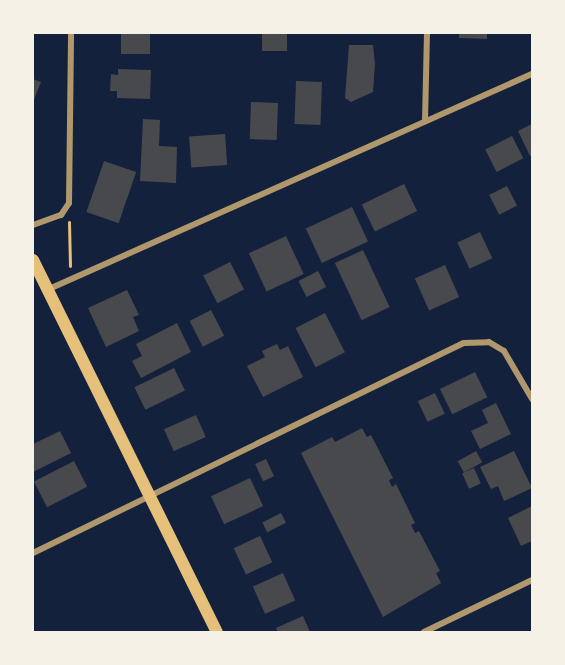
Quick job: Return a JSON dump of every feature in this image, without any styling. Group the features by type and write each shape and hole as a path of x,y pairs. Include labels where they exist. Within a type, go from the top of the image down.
{"main road":[{"path":"33,260 151,494 217,632"}],"street":[{"path":"33,225 62,215 69,203 71,33"},
{"path":"425,122 427,33"},
{"path":"49,289 532,74"},
{"path":"33,553 457,346 489,342 510,357 532,399"},
{"path":"424,632 532,580"}],"path":[{"path":"69,203 68,261 74,279"}],"building":[{"path":"121,33 150,33 150,54 121,54"},
{"path":"262,33 287,33 287,51 262,51"},
{"path":"459,33 487,33 487,39 459,38"},
{"path":"349,45 373,45 375,64 373,92 351,102 345,98"},
{"path":"118,69 151,70 150,99 117,98 117,91 110,91 111,74 118,75"},
{"path":"33,79 41,82 33,102"},
{"path":"296,81 322,82 320,125 294,124"},
{"path":"251,102 278,103 277,140 250,139"},
{"path":"143,119 160,120 159,146 177,147 176,183 140,181"},
{"path":"532,124 532,156 530,156 518,131"},
{"path":"225,134 227,165 191,167 189,137"},
{"path":"512,136 523,158 497,172 485,150"},
{"path":"104,161 136,172 119,223 86,212"},
{"path":"404,184 417,211 375,232 362,205"},
{"path":"507,186 517,206 499,215 489,195"},
{"path":"352,207 368,241 322,263 306,229"},
{"path":"480,232 492,258 470,269 457,243"},
{"path":"286,236 304,274 267,291 249,253"},
{"path":"363,250 390,307 362,320 335,263"},
{"path":"230,262 244,290 217,303 203,276"},
{"path":"445,265 459,297 429,310 415,278"},
{"path":"318,271 326,287 307,297 298,281"},
{"path":"127,290 139,315 133,317 139,331 106,347 88,308"},
{"path":"211,310 224,336 203,347 190,321"},
{"path":"325,313 345,352 316,367 296,328"},
{"path":"177,323 191,352 141,378 132,361 142,356 136,344"},
{"path":"277,344 280,350 288,346 303,377 263,397 247,366 265,357 262,351"},
{"path":"174,368 185,390 145,410 134,387"},
{"path":"475,372 487,397 452,414 440,389"},
{"path":"435,393 445,414 428,422 418,401"},
{"path":"496,403 511,434 480,449 471,431 488,423 482,410"},
{"path":"196,415 206,437 174,451 164,429"},
{"path":"362,428 367,437 371,435 393,478 389,480 392,487 396,484 415,523 411,525 415,533 419,531 440,571 436,573 441,583 383,617 301,453 332,437 335,442"},
{"path":"60,431 71,453 33,472 33,444"},
{"path":"476,451 482,462 464,473 458,461"},
{"path":"514,451 532,488 504,501 498,486 491,489 480,467"},
{"path":"266,459 274,476 263,481 255,464"},
{"path":"74,461 87,487 47,507 34,481"},
{"path":"474,468 481,484 469,489 462,473"},
{"path":"250,478 263,506 224,524 211,496"},
{"path":"532,506 532,541 521,546 508,518"},
{"path":"281,513 286,523 267,532 262,523"},
{"path":"260,536 272,562 246,575 234,548"},
{"path":"283,573 295,600 265,614 253,586"},
{"path":"303,616 310,632 278,632 276,628"}]}
